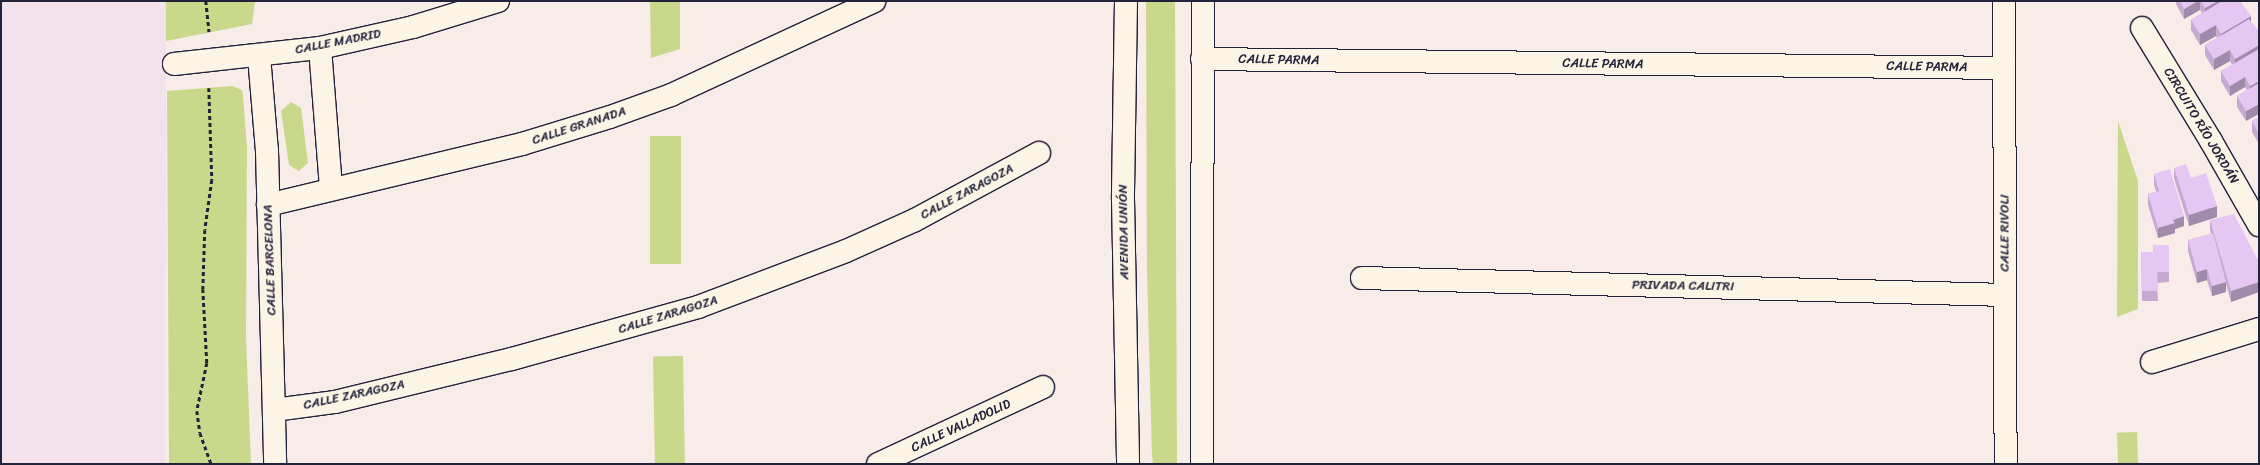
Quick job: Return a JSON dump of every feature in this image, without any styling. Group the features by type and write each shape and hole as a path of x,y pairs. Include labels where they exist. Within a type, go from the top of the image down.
{"street":[{"name":"CALLE MADRID","path":"174,64 259,56 320,48 413,27 498,1"},
{"name":"CALLE GRANADA","path":"268,205 331,188 522,144 610,117 671,96 874,1"},
{"name":"AVENIDA UNIÓN","path":"1126,1 1123,199 1128,464"},
{"path":"1202,464 1203,1"},
{"name":"CALLE RIVOLI","path":"2004,1 2006,464"},
{"name":"CIRCUITO RÍO JORDÁN","path":"2142,28 2212,141 2259,225"},
{"path":"320,48 331,188"},
{"name":"CALLE BARCELONA","path":"259,56 267,151 275,464"},
{"name":"CALLE PARMA","path":"1202,59 2004,68"},
{"name":"CALLE ZARAGOZA","path":"274,410 320,405 381,391 512,359 698,307 846,251 908,223 981,187 1038,153"},
{"name":"PRIVADA CALITRI","path":"1362,278 2005,295"},
{"path":"2152,362 2259,329"},
{"name":"CALLE VALLADOLID","path":"878,464 1043,388"}],"path":[{"path":"206,1 209,32"},
{"path":"209,88 212,180 205,223 204,289 206,363 197,411 200,434 211,464"}],"shaded area":[{"path":"1,1 166,1 166,464 1,464"}],"green space":[{"path":"166,1 255,1 252,24 166,41"},
{"path":"650,1 680,1 680,49 651,58"},
{"path":"1146,1 1175,1 1177,464 1153,464 1152,456 1147,271"},
{"path":"232,86 242,90 247,148 246,337 251,464 169,464 167,91"},
{"path":"291,102 301,108 308,163 299,171 289,165 281,111"},
{"path":"2118,121 2138,181 2138,309 2117,317"},
{"path":"650,136 681,136 681,264 650,264"},
{"path":"683,356 685,464 655,464 653,357"},
{"path":"2137,432 2138,464 2118,464 2117,433"}],"building":[{"path":"2180,1 2198,1 2184,9"},
{"path":"2201,1 2218,1 2205,8"},
{"path":"2222,1 2240,1 2251,16 2221,34 2216,25 2200,34 2191,20"},
{"path":"2249,19 2259,32 2259,45 2235,59 2230,50 2214,59 2205,45"},
{"path":"2259,49 2259,81 2250,86 2245,77 2230,86 2221,71"},
{"path":"2259,83 2259,104 2246,111 2237,96"},
{"path":"2259,117 2259,134 2252,121"},
{"path":"2186,164 2191,178 2206,173 2217,206 2189,215 2174,168"},
{"path":"2170,169 2184,216 2173,220 2175,223 2158,228 2148,194 2159,191 2154,174"},
{"path":"2234,214 2259,262 2259,282 2231,291 2210,220"},
{"path":"2213,233 2226,282 2212,286 2207,269 2197,272 2188,240"},
{"path":"2153,245 2169,245 2169,272 2157,272 2158,291 2142,291 2141,252 2153,252"}]}
